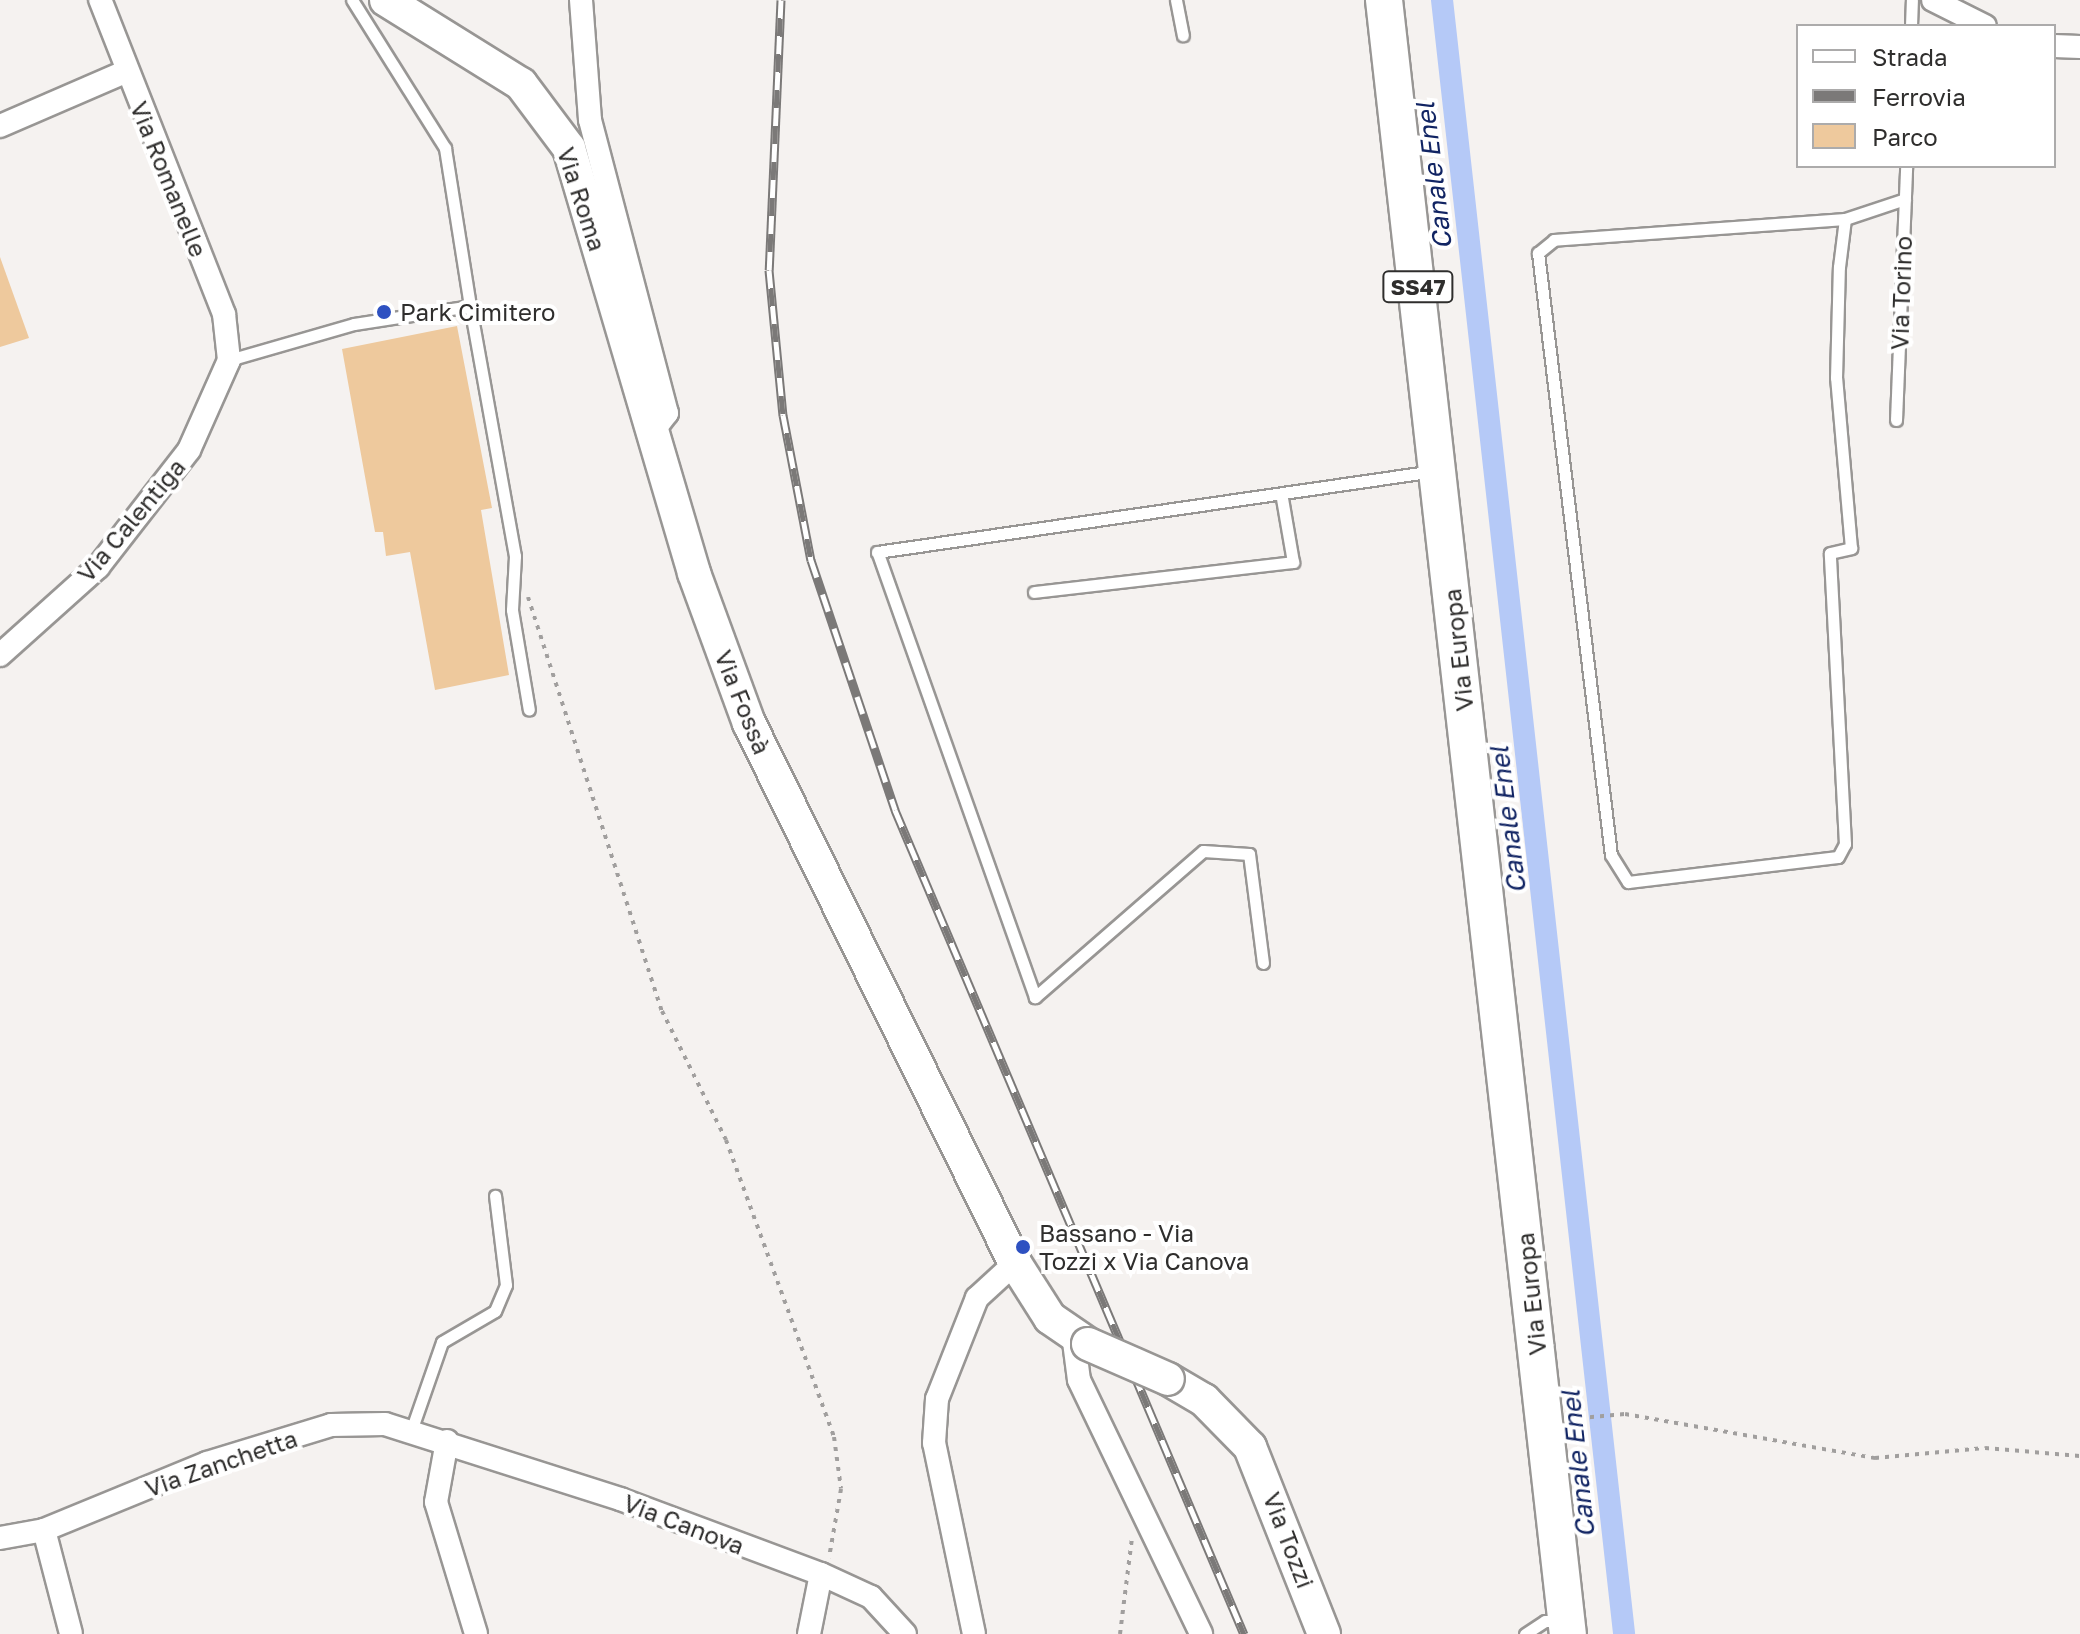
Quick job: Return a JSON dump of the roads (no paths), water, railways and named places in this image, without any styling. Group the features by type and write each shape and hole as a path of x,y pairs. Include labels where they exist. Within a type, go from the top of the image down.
{"main road":[{"name":"Via Roma","path":"386,0 492,63 545,108 569,148 653,431"},
{"name":"Via Europa","path":"1384,0 1567,1628"},
{"name":"Via Fossà","path":"653,431 749,723 1015,1263 1050,1318 1081,1339 1168,1379 1204,1400 1250,1447"},
{"name":"Via Tozzi","path":"1250,1447 1324,1634"}],"street":[{"name":"Via Romanelle","path":"100,0 125,72 224,314 229,360"},
{"path":"581,0 590,120 667,413 653,431"},
{"path":"1933,0 1981,24"},
{"path":"2056,46 2080,47"},
{"path":"0,126 125,72"},
{"name":"Via Calentiga","path":"0,655 98,567 162,485 189,450 229,360"},
{"path":"974,1634 934,1443 937,1399 977,1298 1015,1263"},
{"path":"1081,1339 1079,1380 1140,1498 1201,1634"},
{"name":"Via Zanchetta","path":"0,1538 44,1530 207,1463 331,1425 411,1431 447,1441"},
{"path":"447,1441 436,1502 476,1634"},
{"name":"Via Canova","path":"447,1441 821,1574 871,1597 905,1634"},
{"path":"44,1530 71,1634"},
{"path":"809,1634 821,1574"}],"lane":[{"path":"352,0 445,148 515,568 512,610 529,710"},
{"path":"1176,0 1183,35"},
{"path":"1911,24 1912,0"},
{"name":"Via Torino","path":"1896,420 1906,168"},
{"path":"1845,219 1836,378 1851,548 1830,553 1845,844 1838,857 1628,882 1611,855 1538,253 1554,240 1845,219 1905,199"},
{"path":"229,360 354,324 470,306"},
{"path":"1263,963 1249,854 1203,851 1035,997 877,552 1282,498 1438,471"},
{"path":"1034,592 1293,562 1282,498"},
{"path":"411,1431 442,1342 495,1311 506,1285 495,1196"},
{"path":"1525,1634 1545,1621 1567,1628"}],"waterway":[{"name":"Canale Enel","path":"1442,0 1624,1634"}],"railway":[{"path":"781,0 769,270 783,415 811,560 895,810 1244,1634"}],"place":[{"name":"Park Cimitero","path":"384,312"},
{"name":"Bassano - Via Tozzi x Via Canova","path":"1023,1247"}]}
